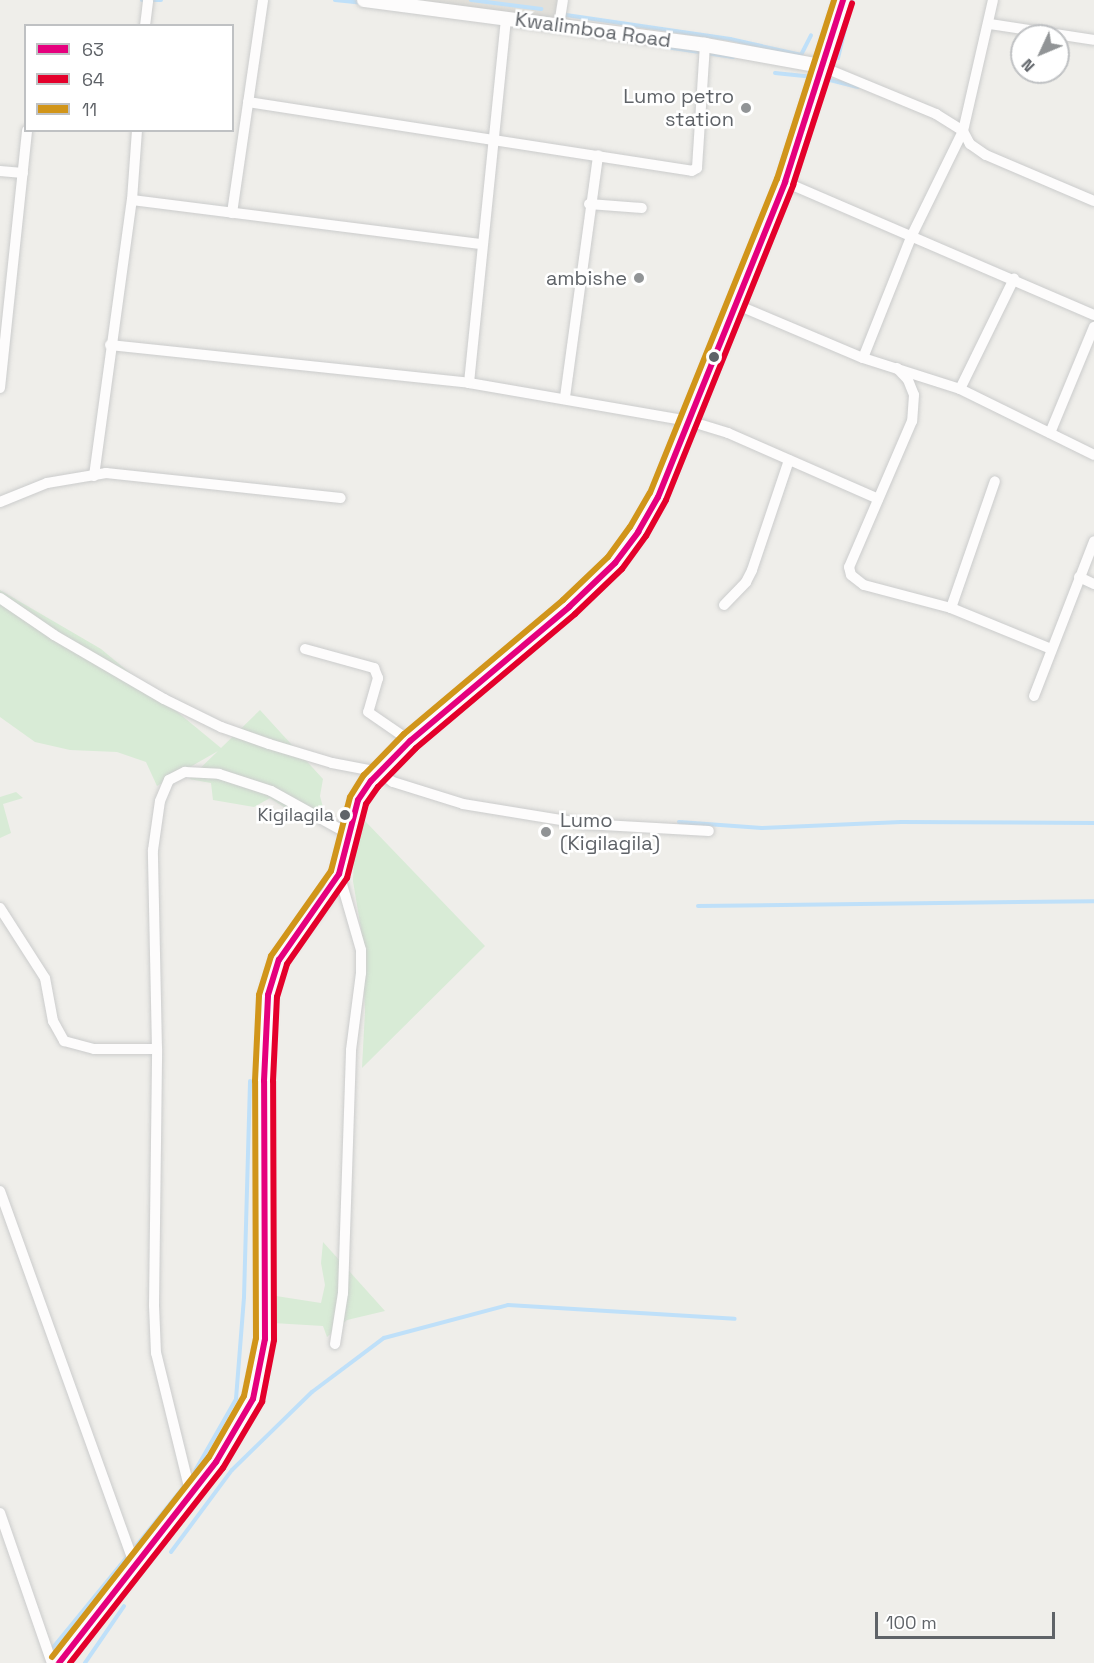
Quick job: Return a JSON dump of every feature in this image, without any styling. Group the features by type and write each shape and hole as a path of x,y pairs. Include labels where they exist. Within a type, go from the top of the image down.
{"main road":[{"name":"Kwalimboa Road","path":"364,0 705,45 820,66"},
{"path":"59,1663 136,1568 191,1495 243,1419 261,1369 265,1339 264,1081 268,995 288,943 330,891 339,874 358,800 379,772 410,741 615,563 658,497 785,182 820,66 843,0"}],"street":[{"path":"145,24 148,0"},
{"path":"232,213 263,0"},
{"path":"559,25 563,0"},
{"path":"863,358 912,235 963,131 990,24 993,0"},
{"path":"469,383 506,18"},
{"path":"990,24 1094,40"},
{"path":"248,102 493,137 656,167 696,169 705,45"},
{"path":"820,66 936,114 963,131 970,144 986,155 1094,201"},
{"path":"0,388 6,279 23,173 27,132"},
{"path":"94,476 110,345 132,200 137,132"},
{"path":"565,398 598,155"},
{"path":"0,171 23,173"},
{"path":"785,182 1094,315"},
{"path":"132,200 482,244"},
{"path":"590,204 642,208"},
{"path":"960,389 1014,279"},
{"path":"735,304 863,358 960,389 1094,455"},
{"path":"1050,433 1094,327"},
{"path":"110,345 469,383 689,421 789,460 878,499"},
{"path":"897,368 908,380 914,410 849,567 851,575 864,585 951,608 1051,649"},
{"path":"724,605 746,582 752,570 789,460"},
{"path":"0,502 47,483 122,474 341,498"},
{"path":"951,608 995,482"},
{"path":"1034,696 1094,542"},
{"path":"1079,577 1094,584"},
{"path":"0,598 122,675 212,723 332,763 379,772 424,793 483,808 585,824 709,831"},
{"path":"305,649 374,668 378,678 368,712 410,741"},
{"path":"191,1495 156,1353 157,1049 153,850 160,801 169,780 185,772 219,774 271,791 349,834"},
{"path":"335,1344 343,1293 351,1050 361,973 361,950 339,874"},
{"path":"0,908 45,978 53,1021 64,1041 94,1049 157,1049"},
{"path":"0,1191 136,1568"},
{"path":"0,1513 52,1663"}],"shaded area":[{"path":"412,0 557,0 555,18"}],"green space":[{"path":"0,590 101,649 221,748 260,710 323,779 320,796 324,811 317,819 290,811 270,798 254,807 213,800 211,783 189,779 218,751 157,786 146,762 117,752 70,750 35,742 0,717"},
{"path":"16,792 23,798 3,804 11,833 0,838 0,797"},
{"path":"365,821 485,946 362,1068 365,1011 361,929 353,881 354,856"},
{"path":"323,1242 385,1311 347,1320 327,1337 323,1326 273,1323 276,1296 321,1303 325,1285 321,1263"}],"waterway":[{"path":"142,0 161,0"},
{"path":"335,0 362,3"},
{"path":"471,0 541,9"},
{"path":"838,58 852,0"},
{"path":"566,15 730,39 801,55 811,35"},
{"path":"666,47 733,57"},
{"path":"775,73 814,77"},
{"path":"822,78 858,87"},
{"path":"679,822 762,828 901,822 1094,823"},
{"path":"698,906 1094,901"},
{"path":"195,1471 236,1399 244,1297 250,1081"},
{"path":"171,1552 232,1470 312,1392 384,1338 508,1305 735,1319"},
{"path":"137,1545 185,1485"},
{"path":"51,1650 128,1556"},
{"path":"85,1663 124,1606"}],"transit line":[{"name":"11","path":"52,1657 209,1457 244,1396 256,1338 255,1081 259,995 271,956 331,871 350,797 364,775 404,734 563,600 608,557 630,527 650,493 777,179 834,0"},
{"name":"63","path":"59,1663 216,1462 253,1399 265,1339 264,1081 268,995 279,960 339,874 358,800 371,781 410,741 569,607 615,563 638,532 658,497 785,182 843,0"},
{"name":"64","path":"70,1663 223,1468 262,1402 274,1340 273,1081 277,997 287,964 347,878 366,804 378,787 416,748 575,614 622,569 646,536 666,500 793,185 852,3"}],"place":[{"name":"Lumo petro station","path":"746,108"},
{"name":"ambishe","path":"639,278"},
{"name":"Kigilagila","path":"345,815"},
{"name":"Lumo (Kigilagila)","path":"546,832"}]}
